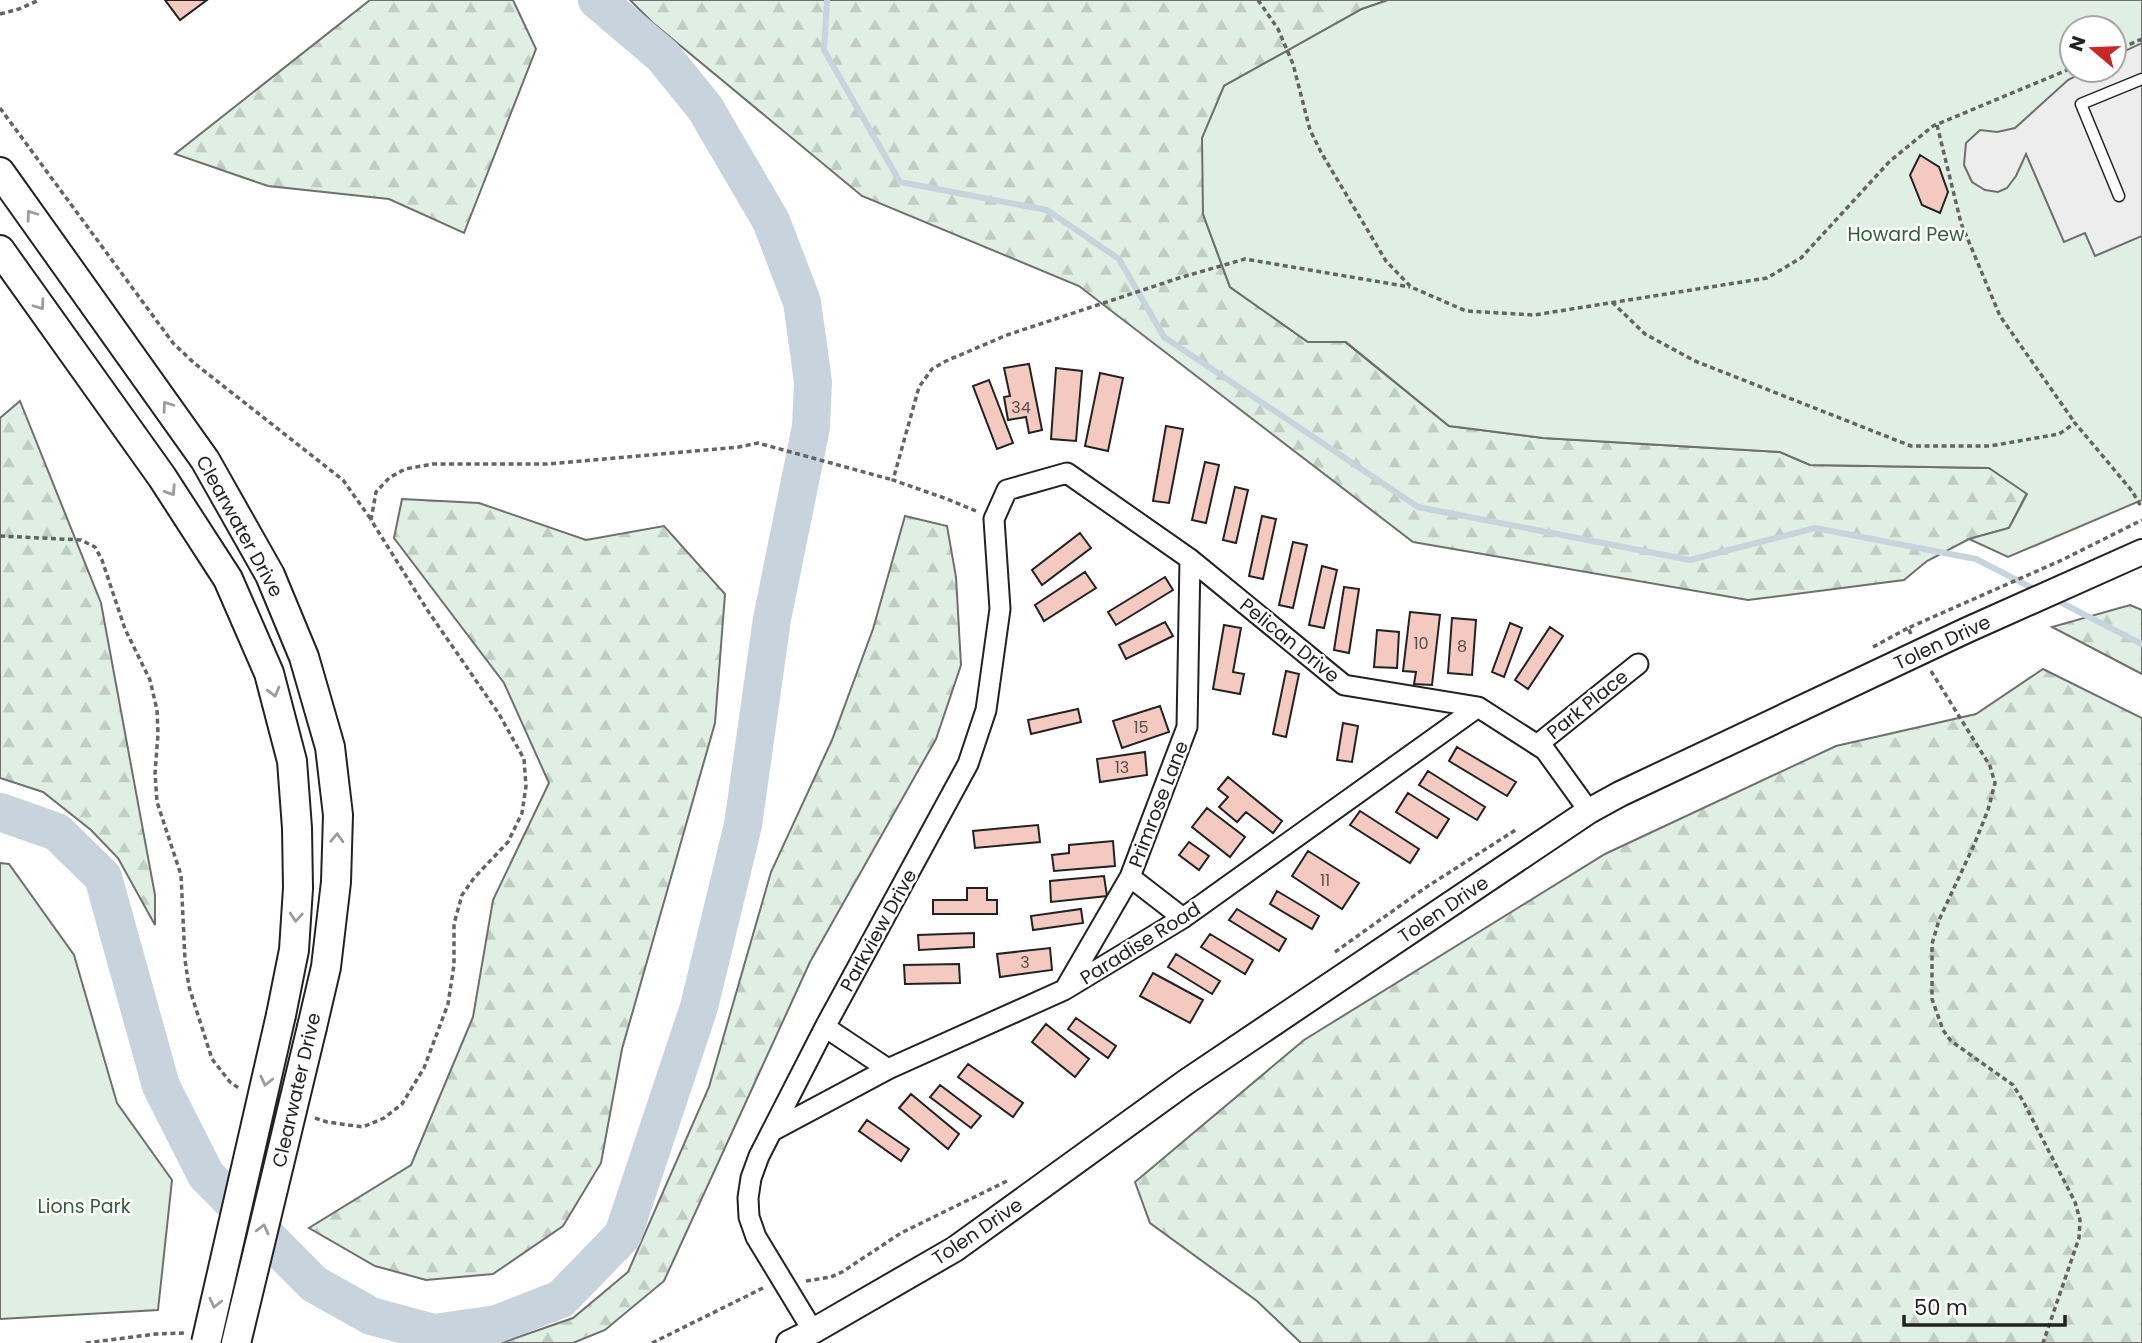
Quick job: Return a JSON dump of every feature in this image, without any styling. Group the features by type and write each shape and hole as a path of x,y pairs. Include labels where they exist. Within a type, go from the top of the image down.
{"main road":[{"name":"Clearwater Drive","path":"0,172 205,460 270,575 304,657 330,747 338,816 336,882 327,955 236,1343"},
{"name":"Clearwater Drive","path":"0,250 162,477 228,579 269,673 292,761 298,888 294,950 281,1015 197,1338"}],"street":[{"name":"Pelican Drive","path":"996,513 1007,490 1067,473 1190,559 1344,685 1478,707 1545,750 1588,811"},
{"name":"Parkview Drive","path":"813,1331 756,1237 749,1217 751,1178 825,1027 968,764 986,710 1000,610 996,513"},
{"name":"Tolen Drive","path":"789,1343 956,1249 1186,1082 1588,811 1920,652 2142,552"},
{"name":"Primrose Lane","path":"1064,990 1130,877 1187,727 1190,559"},
{"name":"Park Place","path":"1537,745 1638,664"},
{"name":"Paradise Road","path":"772,1131 888,1069 1064,990 1183,918 1478,707"},
{"path":"1130,877 1183,918"},
{"path":"825,1027 888,1069"}],"lane":[{"path":"2119,196 2081,104 2142,79"}],"path":[{"path":"2,16 39,0"},
{"path":"1258,0 1278,29 1293,64 1310,130 1322,154 1386,261 1411,287"},
{"path":"893,481 919,387 932,369 1007,335 1245,259 1411,287 1466,311 1503,314 1534,315 1766,278 1801,258 1890,161 1937,125 2058,74"},
{"path":"0,108 173,343 194,363 343,480 359,500 428,611 499,714 524,759 526,786 522,813 508,842 462,895 454,924 454,965 448,1004 424,1068 402,1104 384,1118 363,1127 315,1119"},
{"path":"1937,125 1961,223 2000,316 2075,423 2132,491 2142,509"},
{"path":"1612,302 1645,334 1695,361 1911,446 1990,446 2059,434 2075,423"},
{"path":"371,520 376,492 389,478 405,469 433,464 547,464 758,443 996,513"},
{"path":"2043,1343 2072,1262 2081,1220 2075,1202 2024,1101 2006,1079 1951,1041 1943,1030 1932,999 1932,944 1939,920 1974,845 1995,783 1990,766 1908,628 2062,560 2142,520"},
{"path":"0,536 81,540 95,547 102,560 125,629 150,680 157,710 157,802 181,875 189,987 212,1059 230,1082 246,1093"},
{"path":"652,1343 761,1289"},
{"path":"86,1343 156,1334 197,1338"}],"green space":[{"path":"370,0 513,0 536,49 464,233 389,199 268,186 175,154"},
{"path":"630,0 1388,0 1362,9 1224,86 1203,214 1230,287 1308,342 1345,342 1449,426 1543,438 1780,452 1810,465 1989,468 2027,493 2009,528 1969,539 1927,561 1904,580 1748,600 1413,542 1079,286 862,196 653,23"},
{"name":"Howard Pew","path":"1388,0 2142,0 2142,500 2008,557 1969,539 2009,528 2027,494 1989,468 1810,465 1780,452 1543,438 1449,426 1346,342 1308,342 1230,287 1203,214 1202,138 1224,86 1362,9"},
{"path":"20,401 101,603 155,895 155,925 118,858 91,830 43,792 0,778 0,418"},
{"path":"402,499 479,503 586,540 664,526 725,594 715,723 622,1049 601,1163 563,1226 493,1274 426,1280 375,1266 309,1228 411,1165 473,1017 493,900 549,783 504,683 394,538"},
{"path":"905,516 947,526 956,577 961,665 936,739 810,962 664,1281 605,1330 573,1343 501,1343 573,1318 628,1272 709,1087 771,872 832,740 873,629"},
{"path":"2130,605 2142,610 2142,674 2052,627"},
{"path":"2043,669 2142,718 2142,1343 1301,1343 1257,1301 1150,1223 1135,1182 1304,1040 1605,854 1836,746 1976,714"},
{"name":"Lions Park","path":"0,863 9,864 74,955 117,1103 172,1180 158,1310 0,1319"}],"shaded area":[{"path":"2142,43 2142,236 2095,256 2085,233 2064,242 2026,154 2007,188 1998,192 1985,190 1972,182 1964,165 1966,143 1980,130 1997,132 2015,128 2064,84 2128,84 2128,50"}],"building":[{"path":"165,0 207,0 180,20"},
{"path":"1920,155 1939,167 1948,192 1940,213 1922,205 1910,175"},
{"path":"1029,364 1042,430 1029,433 1026,417 1008,420 1004,397 1010,396 1004,368"},
{"path":"1056,368 1082,371 1076,441 1051,439"},
{"path":"1100,373 1123,378 1108,451 1085,446"},
{"path":"989,380 1013,443 997,449 973,386"},
{"path":"1166,426 1183,429 1169,503 1153,501"},
{"path":"1205,462 1219,465 1206,523 1192,520"},
{"path":"1235,487 1248,490 1236,543 1223,540"},
{"path":"1262,516 1276,519 1263,579 1249,576"},
{"path":"1080,533 1091,548 1042,585 1032,570"},
{"path":"1293,542 1307,545 1293,608 1279,605"},
{"path":"1322,566 1337,570 1324,628 1309,625"},
{"path":"1085,572 1096,588 1044,621 1035,605"},
{"path":"1165,577 1173,590 1116,625 1108,612"},
{"path":"1344,587 1359,589 1349,653 1334,650"},
{"path":"1410,612 1440,615 1432,685 1414,684 1416,672 1403,671"},
{"path":"1452,618 1476,620 1472,675 1448,673"},
{"path":"1165,622 1173,636 1126,659 1119,645"},
{"path":"1510,623 1522,628 1504,677 1492,672"},
{"path":"1224,625 1241,628 1233,672 1244,674 1240,694 1213,689"},
{"path":"1550,627 1563,636 1528,689 1515,680"},
{"path":"1377,630 1399,632 1397,668 1374,667"},
{"path":"1286,671 1299,674 1286,737 1273,734"},
{"path":"1160,706 1169,732 1122,748 1113,721"},
{"path":"1078,709 1081,722 1031,734 1028,720"},
{"path":"1343,723 1358,726 1352,762 1337,760"},
{"path":"1457,747 1516,782 1507,796 1449,761"},
{"path":"1145,752 1147,775 1100,782 1097,759"},
{"path":"1428,771 1485,807 1477,820 1419,785"},
{"path":"1228,777 1282,821 1273,833 1246,812 1237,822 1219,807 1228,797 1218,789"},
{"path":"1408,793 1449,819 1437,838 1396,812"},
{"path":"1207,808 1245,837 1230,857 1192,827"},
{"path":"1360,811 1419,849 1410,863 1350,825"},
{"path":"1038,825 1040,842 975,848 973,831"},
{"path":"1113,841 1115,866 1054,871 1052,855 1069,853 1069,845"},
{"path":"1189,842 1209,856 1199,870 1179,855"},
{"path":"1308,851 1359,883 1342,909 1292,876"},
{"path":"1104,876 1107,896 1051,902 1050,881"},
{"path":"967,888 987,888 987,900 997,900 997,914 933,914 933,900 967,900"},
{"path":"1277,891 1319,916 1312,929 1270,904"},
{"path":"1081,909 1083,923 1033,930 1031,916"},
{"path":"1237,909 1286,939 1279,951 1229,920"},
{"path":"974,933 974,947 919,950 918,935"},
{"path":"1210,934 1253,960 1245,974 1201,947"},
{"path":"1050,948 1052,970 1000,977 997,954"},
{"path":"1176,954 1220,981 1212,994 1168,967"},
{"path":"959,964 960,983 905,984 904,965"},
{"path":"1153,973 1203,1000 1190,1023 1140,996"},
{"path":"1076,1018 1116,1046 1108,1058 1068,1029"},
{"path":"1046,1024 1089,1059 1075,1077 1032,1042"},
{"path":"968,1064 1023,1103 1013,1117 958,1077"},
{"path":"940,1085 981,1116 971,1128 930,1097"},
{"path":"911,1094 959,1134 948,1149 899,1108"},
{"path":"867,1120 909,1149 901,1161 859,1131"}],"waterway":[{"path":"0,812 57,832 103,877 161,1086 206,1175 314,1284 371,1316 434,1333 497,1324 561,1299 623,1235 699,1007 743,825 772,619 811,427 813,382 802,302 771,221 705,108 663,56 597,0"},
{"path":"827,0 824,50 900,182 1047,210 1119,259 1164,337 1418,507 1690,560 1815,528 1976,559 2038,591"},
{"path":"2054,599 2142,644"}]}
